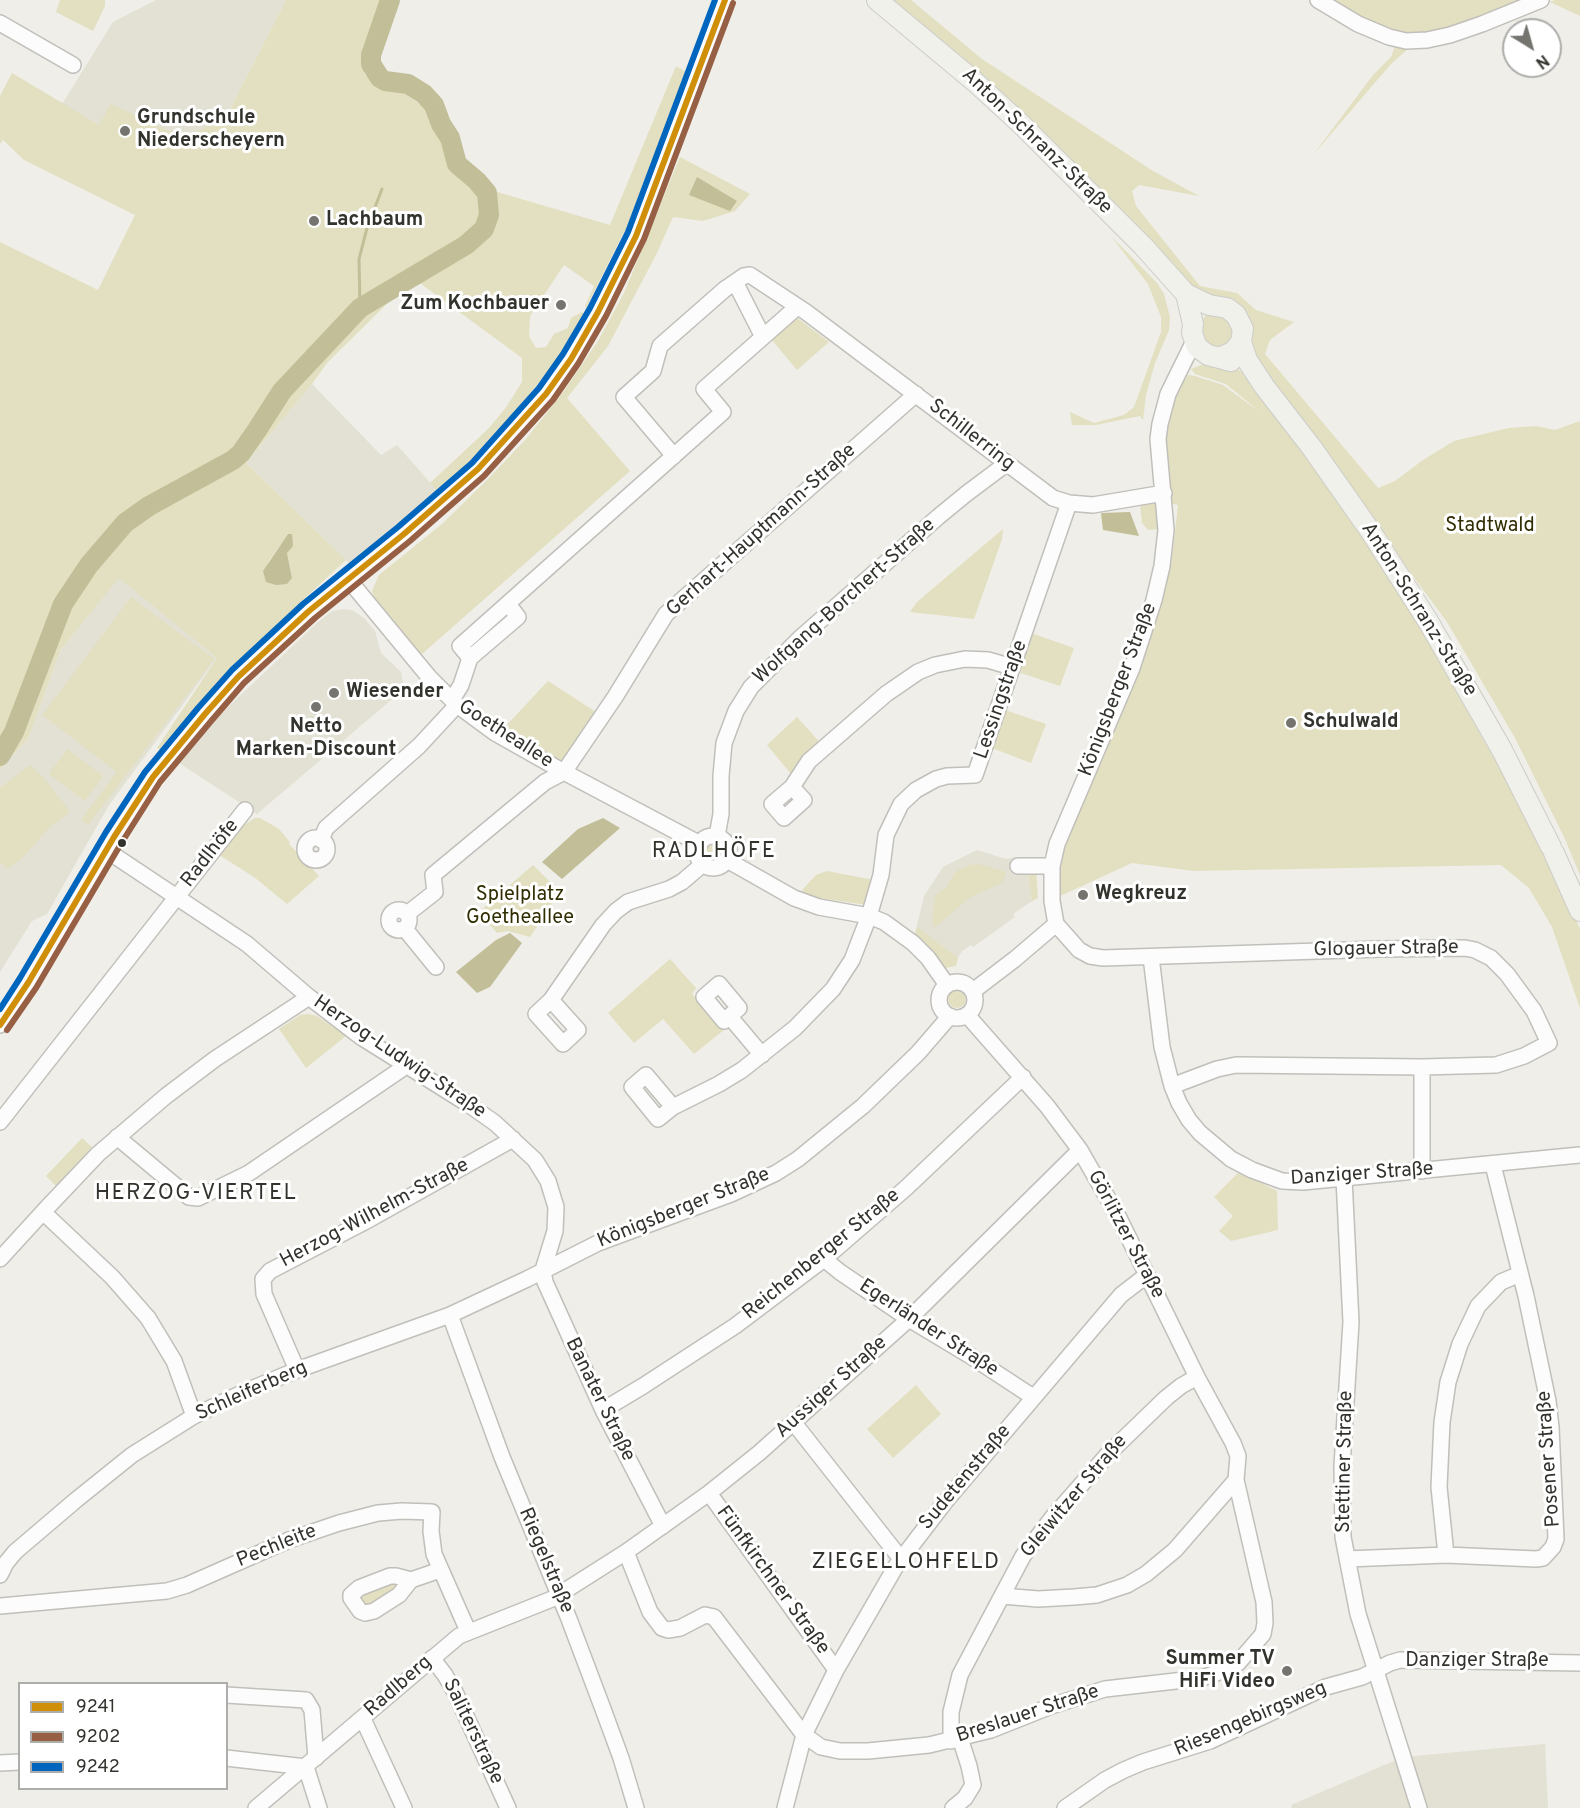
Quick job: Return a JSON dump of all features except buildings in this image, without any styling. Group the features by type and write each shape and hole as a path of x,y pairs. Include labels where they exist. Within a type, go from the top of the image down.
{"main road":[{"name":"Anton-Schranz-Straße","path":"877,0 974,81 1022,125 1143,246 1186,294 1209,305 1227,308 1239,319 1243,329 1241,342 1243,352 1264,386 1312,448 1397,572 1472,696 1553,850 1580,910"},
{"name":"Anton-Schranz-Straße","path":"1186,294 1193,333 1202,352 1233,362 1264,386"},
{"path":"1193,333 1202,311 1217,306"},
{"path":"1215,356 1233,352 1241,342"}],"street":[{"path":"0,1025 153,777 211,707 238,677 282,635 419,522 478,469 546,394 571,359 598,312 636,236 725,0"},
{"path":"1318,0 1358,24 1389,37 1406,41 1427,40 1450,35 1541,0"},
{"path":"0,23 73,65"},
{"name":"Schillerring","path":"735,282 750,275 916,394 1047,494 1069,503 1093,506 1164,493"},
{"path":"674,456 624,397 653,371 660,346 735,282 763,337"},
{"path":"321,840 326,828 425,741 455,703 470,658 518,616 508,604 723,412 704,390 797,307"},
{"name":"Königsberger Straße","path":"1056,924 1052,901 1052,866 1060,834 1132,668 1154,600 1162,566 1165,539 1164,493 1158,439 1168,394 1180,370 1193,333"},
{"path":"1180,370 1193,360 1215,356"},
{"name":"Gerhart-Hauptmann-Straße","path":"564,772 615,697 666,614 916,394"},
{"name":"Wolfgang-Borchert-Straße","path":"717,837 722,814 721,776 724,743 736,711 751,687 799,639 938,517 1006,464"},
{"name":"Lessingstraße","path":"869,916 881,875 886,835 895,813 907,798 925,784 946,776 975,775 1069,503"},
{"name":"Goetheallee","path":"348,579 429,677 455,703 495,733 700,844"},
{"path":"792,787 809,762 886,694 918,672 935,665 965,659 988,660 1012,667"},
{"path":"436,967 406,921 435,892 433,875 545,782 564,772"},
{"name":"Radlhöfe","path":"0,1122 245,810"},
{"path":"717,837 725,841 729,856 727,860 714,868 703,864 698,853 700,844 706,838 717,837"},
{"name":"Herzog-Ludwig-Straße","path":"106,850 247,944 309,998 361,1037 468,1104 513,1139 541,1168 549,1181 555,1200 555,1231 543,1270"},
{"path":"727,860 794,898 811,904 869,916 884,922 914,943 947,985"},
{"path":"551,1000 588,945 616,911 634,900 676,886 703,864"},
{"path":"1018,866 1052,866"},
{"path":"672,1107 725,1081 762,1055 810,1014 835,987 852,960 869,916"},
{"path":"973,991 1056,924"},
{"name":"Glogauer Straße","path":"1056,924 1079,950 1090,956 1103,958 1465,948 1484,953 1499,964 1526,999 1549,1043 1524,1056 1496,1065 1422,1067 1236,1065 1217,1069 1172,1086"},
{"name":"Danziger Straße","path":"1151,957 1162,1047 1172,1086 1189,1120 1200,1133 1231,1159 1252,1170 1292,1182 1493,1165 1580,1155"},
{"path":"963,983 973,991 974,1006 967,1015 950,1016 942,1010 940,1002 942,990 947,985 963,983"},
{"path":"0,1259 79,1173 117,1137 191,1077 309,998"},
{"name":"Görlitzer Straße","path":"967,1015 1023,1077 1080,1150 1119,1218 1197,1377 1236,1449 1239,1464 1236,1480"},
{"name":"Königsberger Straße","path":"543,1270 598,1243 757,1183 793,1162 882,1089 935,1035 950,1016"},
{"path":"730,1017 762,1055"},
{"path":"117,1137 189,1197 198,1198 249,1173 406,1066"},
{"path":"1422,1067 1422,1171"},
{"name":"Reichenberger Straße","path":"603,1410 735,1326 824,1259 906,1188 1023,1077"},
{"name":"Herzog-Wilhelm-Straße","path":"297,1370 264,1294 263,1279 270,1271 513,1139"},
{"name":"Aussiger Straße","path":"558,1595 626,1552 709,1493 794,1423 909,1319 1080,1150"},
{"name":"Posener Straße","path":"1347,1560 1446,1554 1536,1559 1543,1558 1549,1553 1556,1539 1548,1401 1493,1165"},
{"name":"Stettiner Straße","path":"1344,1178 1351,1322 1342,1466 1342,1513 1347,1560 1358,1614 1419,1808"},
{"path":"43,1212 112,1277 148,1318 174,1361 194,1416"},
{"name":"Egerländer Straße","path":"824,1259 909,1319 1033,1397"},
{"name":"Schleiferberg","path":"0,1575 15,1552 76,1500 132,1455 194,1416 297,1370 450,1315 543,1270"},
{"name":"Banater Straße","path":"543,1270 549,1292 603,1410 663,1526"},
{"path":"1446,1554 1439,1477 1442,1422 1451,1373 1460,1344 1478,1306 1501,1282 1520,1274"},
{"name":"Sudetenstraße","path":"785,1808 804,1736 836,1670 901,1559 919,1533 1121,1295 1148,1275"},
{"name":"Riegelstraße","path":"450,1315 502,1457 569,1619 621,1758 636,1808"},
{"name":"Gleiwitzer Straße","path":"953,1808 965,1798 972,1785 969,1766 956,1739 951,1712 960,1675 1023,1556 1087,1476 1160,1404 1181,1386 1197,1377"},
{"path":"794,1423 901,1559"},
{"path":"1002,1596 1038,1599 1097,1595 1127,1585 1146,1574 1175,1550 1236,1480"},
{"name":"Breslauer Straße","path":"804,1736 821,1747 840,1751 914,1748 991,1730 1094,1692 1196,1679 1215,1674 1238,1663 1263,1634 1265,1612 1236,1480"},
{"name":"Fünfkirchner Straße","path":"709,1493 836,1670"},
{"name":"Pechleite","path":"0,1606 167,1591 187,1585 289,1540 339,1523 378,1513 432,1512 432,1542 440,1570 468,1631"},
{"path":"626,1552 650,1612 662,1628 674,1629 705,1615 714,1617 804,1736"},
{"path":"411,1580 440,1570"},
{"name":"Radlberg","path":"256,1808 451,1642 468,1631 534,1607 558,1595"},
{"name":"Saliterstraße","path":"432,1658 455,1692 508,1808"},
{"name":"Danziger Straße","path":"1375,1670 1400,1660 1580,1663"},
{"name":"Riesengebirgsweg","path":"1065,1808 1105,1780 1124,1770 1210,1741 1326,1687 1353,1681 1375,1670"},
{"path":"228,1695 306,1700 312,1710 311,1762 319,1808"},
{"path":"363,1719 404,1808"},
{"path":"228,1758 311,1762"},
{"path":"0,1763 18,1762"}],"shaded area":[{"name":"Grundschule Niederscheyern","path":"156,0 286,0 226,117 120,203 14,146 64,101 113,22"},
{"path":"697,177 737,201 730,211 689,195"},
{"path":"312,384 381,455 397,445 441,495 351,565 246,463"},
{"path":"1130,512 1139,536 1103,530 1101,513"},
{"path":"288,534 292,534 293,546 287,553 292,578 287,584 276,585 266,582 263,571"},
{"path":"119,577 217,658 109,805 47,914 32,921 0,972 0,769 28,739 61,649"},
{"path":"352,610 364,618 375,631 381,653 401,672 404,689 257,814 173,759 317,623 332,611"},
{"path":"603,818 620,828 562,879 542,862 578,829"},
{"path":"977,850 1006,859 1016,857 1019,874 1028,874 1032,901 1013,914 1015,917 973,947 971,945 962,951 952,962 915,934 924,896 943,867"},
{"path":"510,933 522,943 490,987 477,993 456,972 496,940"},
{"path":"1545,1744 1548,1808 1292,1808 1291,1805 1403,1757"}],"green space":[{"path":"60,0 105,0 105,6 93,31 56,12"},
{"path":"286,0 399,0 386,10 368,47 368,61 364,73 372,81 404,93 428,111 434,130 445,143 447,165 463,182 610,225 676,66 691,75 629,234 624,232 586,308 594,286 564,265 530,316 529,336 536,348 546,347 554,334 568,328 571,318 582,312 586,315 581,325 583,329 494,437 438,492 430,483 489,428 507,406 522,382 522,358 413,278 327,363 246,463 346,560 236,666 167,754 157,748 217,658 119,578 61,649 28,739 0,769 0,242 98,290 135,215 24,160 3,140 0,144 0,96 12,73 99,125 111,104 184,138 226,117","holes":["288,534 287,553 292,578 267,564"]},
{"name":"Stadtwald","path":"887,0 911,0 982,59 1153,171 1199,196 1139,185 1132,191 1136,206 1200,286 1237,293 1256,310 1294,322 1270,340 1265,354 1378,488 1395,481 1454,441 1509,428 1536,426 1555,430 1580,421 1580,875 1564,837 1515,738 1447,622 1250,357 1250,320 1244,309 1234,301 1222,297 1206,297 1193,289"},
{"path":"1324,0 1536,0 1426,37 1377,30"},
{"path":"1580,0 1580,16 1550,2"},
{"path":"1395,46 1410,47 1391,64 1313,155 1373,75 1391,57"},
{"path":"680,157 750,194 735,211 703,221 673,217 656,255 608,346 567,398 630,471 422,654 404,638 376,602 372,591 379,575 442,524 485,482 526,439 564,391 598,341 624,293"},
{"path":"1111,236 1157,283 1164,294 1170,317 1169,330 1155,363 1146,395 1143,420 1140,416 1096,425 1072,425 1070,412 1094,423 1124,415 1134,407 1161,332 1161,317 1148,284"},
{"path":"1218,312 1238,328 1225,351 1205,348 1198,328 1205,316"},
{"path":"796,317 829,342 797,370 771,339"},
{"path":"1204,364 1228,364 1251,380 1361,534 1422,631 1554,868 1580,929 1580,1008 1552,927 1529,888 1501,865 1194,871 1132,863 1058,897 1057,878 1061,847 1101,763 1140,671 1171,567 1178,505 1169,503 1163,447 1170,409 1177,392 1188,375 1195,376 1223,385 1261,413 1226,384 1195,374 1191,369"},
{"path":"1158,503 1158,529 1148,530 1142,523 1140,505"},
{"path":"1003,529 1002,539 974,619 910,612 917,602"},
{"path":"1412,578 1506,735 1571,865 1580,884 1580,891 1414,584"},
{"path":"131,597 214,659 88,825 81,820 117,772 42,715"},
{"path":"1031,633 1074,648 1060,686 1018,672"},
{"path":"548,681 599,714 561,764 501,731"},
{"path":"1005,710 1046,724 1031,763 992,748"},
{"path":"797,717 823,746 791,774 767,745"},
{"path":"67,749 103,776 85,801 49,774"},
{"path":"30,765 44,778 69,810 68,814 52,825 21,859 7,869 0,862 0,788"},
{"path":"255,818 260,818 279,829 290,842 289,844 319,876 287,904 254,877 216,853 238,829"},
{"path":"714,845 720,847 722,853 720,859 714,861 708,859 706,853 708,847"},
{"path":"979,864 1006,872 1003,882 969,898 934,928 932,920 935,895 946,888 954,874 960,869"},
{"name":"Spielplatz Goetheallee","path":"533,865 560,892 530,937 508,931 497,933 479,912"},
{"path":"1036,869 1038,898 1032,901 1028,874 1019,875 1018,870"},
{"path":"827,871 874,880 867,905 818,898 802,892 816,875"},
{"path":"917,927 958,958 956,966 945,968 915,934"},
{"path":"670,959 696,988 692,994 724,1030 694,1054 663,1019 634,1043 608,1013"},
{"path":"957,990 963,993 966,999 963,1005 957,1008 951,1005 948,999 951,993"},
{"path":"300,1015 317,1016 346,1036 306,1068 279,1029"},
{"path":"82,1138 92,1147 56,1186 46,1176"},
{"path":"1239,1172 1277,1191 1278,1230 1231,1241 1219,1231 1233,1216 1214,1197"},
{"path":"916,1385 941,1414 893,1458 867,1429"},
{"path":"411,1580 365,1613 351,1595 359,1588"}],"waterway":[{"path":"0,756 14,732 63,604 89,565 125,523 149,506 233,460 241,453 282,391 360,308 466,245 484,229 489,215 487,193 457,164 450,138 441,124 434,105 424,94 408,84 385,81 380,78 371,64 371,55 390,0"},
{"path":"360,308 359,259 367,228 382,189"}],"transit line":[{"name":"9242","path":"0,1009 106,832 145,772 198,708 232,670 303,604 472,463 539,388 563,354 590,308 628,232 715,0"},
{"name":"9241","path":"0,1025 153,777 205,714 238,677 309,611 404,534 478,469 546,394 571,359 598,312 636,236 725,0"},
{"name":"9202","path":"7,1030 36,988 160,782 244,683 315,618 410,541 484,476 553,400 578,364 606,316 644,239 733,3"}],"place":[{"name":"Grundschule Niederscheyern","path":"125,131"},
{"name":"Lachbaum","path":"314,221"},
{"name":"Zum Kochbauer","path":"561,305"},
{"name":"Wiesender","path":"334,693"},
{"name":"Netto Marken-Discount","path":"316,707"},
{"name":"Schulwald","path":"1291,723"},
{"name":"Wegkreuz","path":"1083,895"},
{"name":"Summer TV HiFi Video","path":"1287,1671"}],"district":[{"name":"RADLHÖFE","path":"714,853"},
{"name":"HERZOG-VIERTEL","path":"196,1195"},
{"name":"ZIEGELLOHFELD","path":"906,1564"}]}
